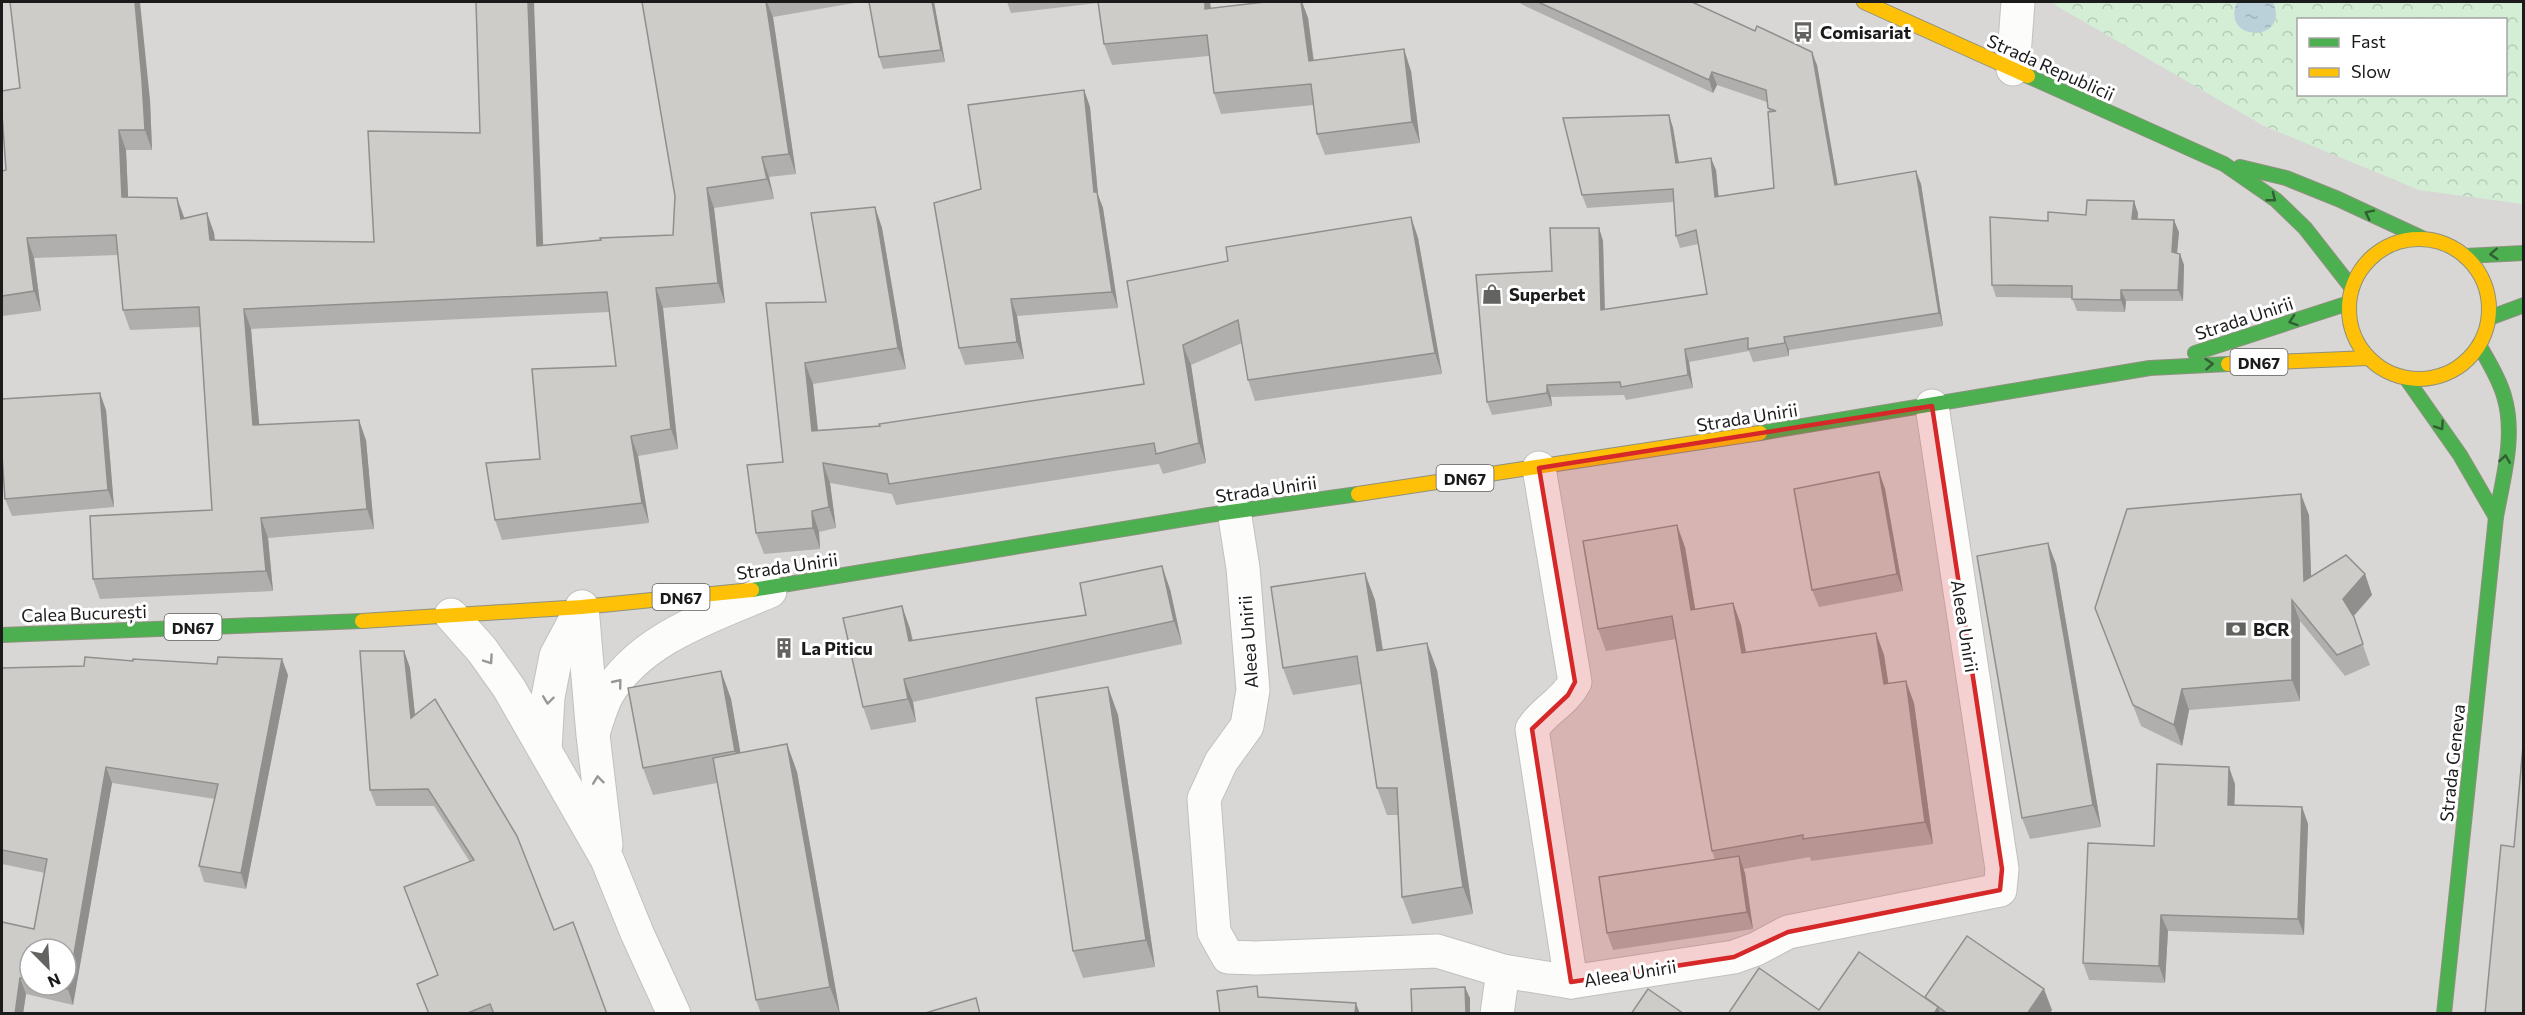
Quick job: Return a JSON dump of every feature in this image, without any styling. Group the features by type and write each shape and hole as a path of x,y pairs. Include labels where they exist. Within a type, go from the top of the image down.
{"main road":[{"name":"Strada Republicii","path":"1864,2 2224,164 2276,200 2298,221 2352,288"},
{"name":"Strada Republicii","path":"2224,164 2286,178 2422,238"},
{"path":"2422,238 2445,244 2465,256 2480,273 2488,295 2488,318 2479,345 2466,361 2448,372 2428,379 2406,378 2386,371 2368,358 2357,342 2350,323 2349,303 2352,288 2362,267 2379,251 2399,241 2422,238"},
{"path":"2465,256 2523,253"},
{"name":"Strada Unirii","path":"2150,368 2349,303"},
{"path":"2488,318 2523,305"},
{"name":"Strada Geneva","path":"2444,1014 2496,517 2507,452 2508,420 2504,396 2479,345"},
{"name":"Strada Unirii","path":"384,620 582,607 779,587 1234,511 1539,468 1932,406 2150,368 2368,358"},
{"path":"2406,378 2460,455 2496,517"},
{"name":"Calea București","path":"2,635 384,620"}],"street":[{"path":"2013,69 2018,2"},
{"name":"Aleea Unirii","path":"1234,511 1243,568 1253,690 1247,726 1221,762 1204,799 1214,932 1228,957 1256,958 1437,951 1503,971 1571,982 1734,957 1756,949 1788,932 2000,890 2002,869 1932,406"},
{"path":"1539,468 1575,682 1568,695 1540,716 1532,729 1571,982"},
{"path":"592,735 607,695 640,658 662,641 693,624 779,587"},
{"path":"582,607 592,735 607,859"},
{"path":"544,749 548,697 556,656 582,607"},
{"path":"451,615 482,650 509,688 607,859 637,933 674,1014"},
{"path":"1497,1014 1503,971"}],"highlighted area":[{"path":"1932,406 2002,869 2000,890 1788,932 1734,957 1571,982 1532,729 1568,695 1575,682 1539,468"}],"shaded area":[{"path":"2,2 2523,2 2523,1013 2,1013"}],"green space":[{"path":"2056,2 2523,2 2523,204 2419,190 2264,126 2055,5"}],"water":[{"path":"2237,2 2273,2 2276,15 2273,25 2265,31 2255,33 2246,31 2238,25 2234,16"}],"building":[{"path":"10,2 135,2 145,130 119,130 122,197 177,198 181,219 207,213 210,240 374,242 368,131 480,133 476,2 528,2 537,246 601,240 600,238 673,235 675,196 642,2 766,2 789,154 762,157 767,179 707,188 718,283 656,288 671,429 631,436 642,503 495,520 486,463 540,459 532,369 616,366 607,292 244,309 253,425 359,420 367,509 261,518 266,571 93,579 90,516 212,510 199,307 123,310 116,235 27,238 34,291 2,296 2,171 6,170 2,91 20,88"},
{"path":"869,2 932,2 941,50 879,57"},
{"path":"1098,2 1205,2 1205,9 1265,2 1301,2 1309,61 1404,49 1412,122 1317,134 1311,84 1214,93 1207,35 1104,44"},
{"path":"1538,2 1692,2 1755,31 1757,26 1812,52 1835,185 1916,171 1939,313 1784,337 1785,343 1748,349 1748,338 1685,349 1688,375 1621,387 1620,382 1547,385 1547,393 1487,402 1476,275 1552,271 1550,228 1599,228 1601,310 1707,294 1696,230 1676,236 1673,189 1582,195 1563,118 1669,115 1676,163 1711,158 1715,197 1774,188 1768,112 1776,111 1768,108 1766,90 1712,72 1709,80"},
{"path":"1084,90 1094,192 1097,192 1112,292 1011,299 1017,342 959,348 934,203 981,189 968,105"},
{"path":"2087,200 2134,201 2132,219 2174,220 2172,252 2180,254 2178,290 2121,290 2121,300 2072,299 2072,286 1992,285 1990,217 2048,221 2048,212 2086,215"},
{"path":"875,207 898,348 805,363 812,431 880,426 879,424 1144,384 1127,281 1228,261 1226,247 1411,217 1435,353 1248,380 1238,320 1183,345 1199,443 1156,454 1154,443 889,484 887,474 823,463 829,507 812,511 813,528 756,533 747,465 783,462 766,303 826,302 811,213"},
{"path":"100,393 108,490 5,499 2,399"},
{"path":"1879,472 1897,574 1812,590 1794,489"},
{"name":"BCR","path":"2301,494 2304,581 2346,555 2365,574 2343,599 2354,617 2363,644 2337,655 2292,600 2292,680 2182,689 2174,725 2133,705 2095,608 2127,509"},
{"path":"1677,525 1691,610 1733,603 1742,653 1876,633 1884,684 1906,681 1925,822 1803,839 1803,835 1712,851 1672,616 1598,629 1583,541"},
{"path":"2048,543 2093,805 2022,818 1977,556"},
{"path":"1162,566 1174,621 904,679 908,699 863,707 843,618 902,606 909,641 1086,615 1080,583"},
{"path":"1365,573 1377,651 1427,643 1463,887 1402,897 1397,788 1377,788 1357,656 1283,668 1271,587"},
{"path":"360,651 404,651 411,718 435,699 517,836 554,930 573,922 607,1014 494,1014 490,1004 465,1014 429,1014 417,984 438,975 404,887 474,860 428,789 370,790"},
{"path":"85,657 217,664 218,657 282,659 241,873 199,866 218,784 106,767 77,937 18,937 18,992 15,1014 2,1014 2,922 34,929 47,859 2,850 2,668 84,666"},
{"path":"721,671 735,751 643,768 628,688"},
{"path":"1108,687 1146,940 1073,951 1036,698"},
{"path":"787,744 830,987 756,1000 713,758"},
{"path":"2523,746 2523,1014 2485,1014 2501,845 2514,847"},
{"path":"2157,764 2229,767 2228,805 2302,807 2298,919 2161,915 2159,966 2083,963 2088,843 2154,846"},
{"path":"1739,856 1747,912 1607,933 1599,877"},
{"path":"1967,936 2044,989 2027,1014 1948,1014 1925,997"},
{"path":"1859,952 1938,1007 1934,1014 1728,1014 1759,968 1819,1010"},
{"path":"1257,986 1258,997 1356,1003 1355,1014 1220,1014 1217,991"},
{"path":"1465,987 1466,1014 1412,1014 1411,989"},
{"path":"1648,989 1684,1014 1631,1014"},
{"path":"976,998 980,1014 922,1014"}],"traffic: fast":[{"path":"2028,76 2224,164 2276,200 2305,228 2352,288"},
{"path":"2240,167 2286,178 2422,238"},
{"path":"2465,256 2524,253"},
{"path":"2195,353 2349,303"},
{"path":"2489,318 2524,305"},
{"path":"2444,1014 2496,517 2509,441 2504,396 2479,345"},
{"path":"1760,433 2150,368 2228,364"},
{"path":"2406,378 2460,455 2496,517"},
{"path":"752,590 1209,515 1358,494"},
{"path":"2,635 362,621"}],"traffic: slow":[{"path":"1864,2 2028,76"},
{"path":"2419,239 2446,244 2468,260 2484,282 2489,309 2484,336 2468,358 2446,374 2419,379 2392,374 2370,358 2354,336 2349,309 2354,282 2370,260 2392,244 2419,239"},
{"path":"2228,364 2368,358"},
{"path":"1358,494 1760,433"},
{"path":"362,621 582,607 752,590"}],"place":[{"name":"Comisariat","path":"1803,32"},
{"name":"Superbet","path":"1492,294"},
{"name":"BCR","path":"2236,629"},
{"name":"La Piticu","path":"784,648"}]}
